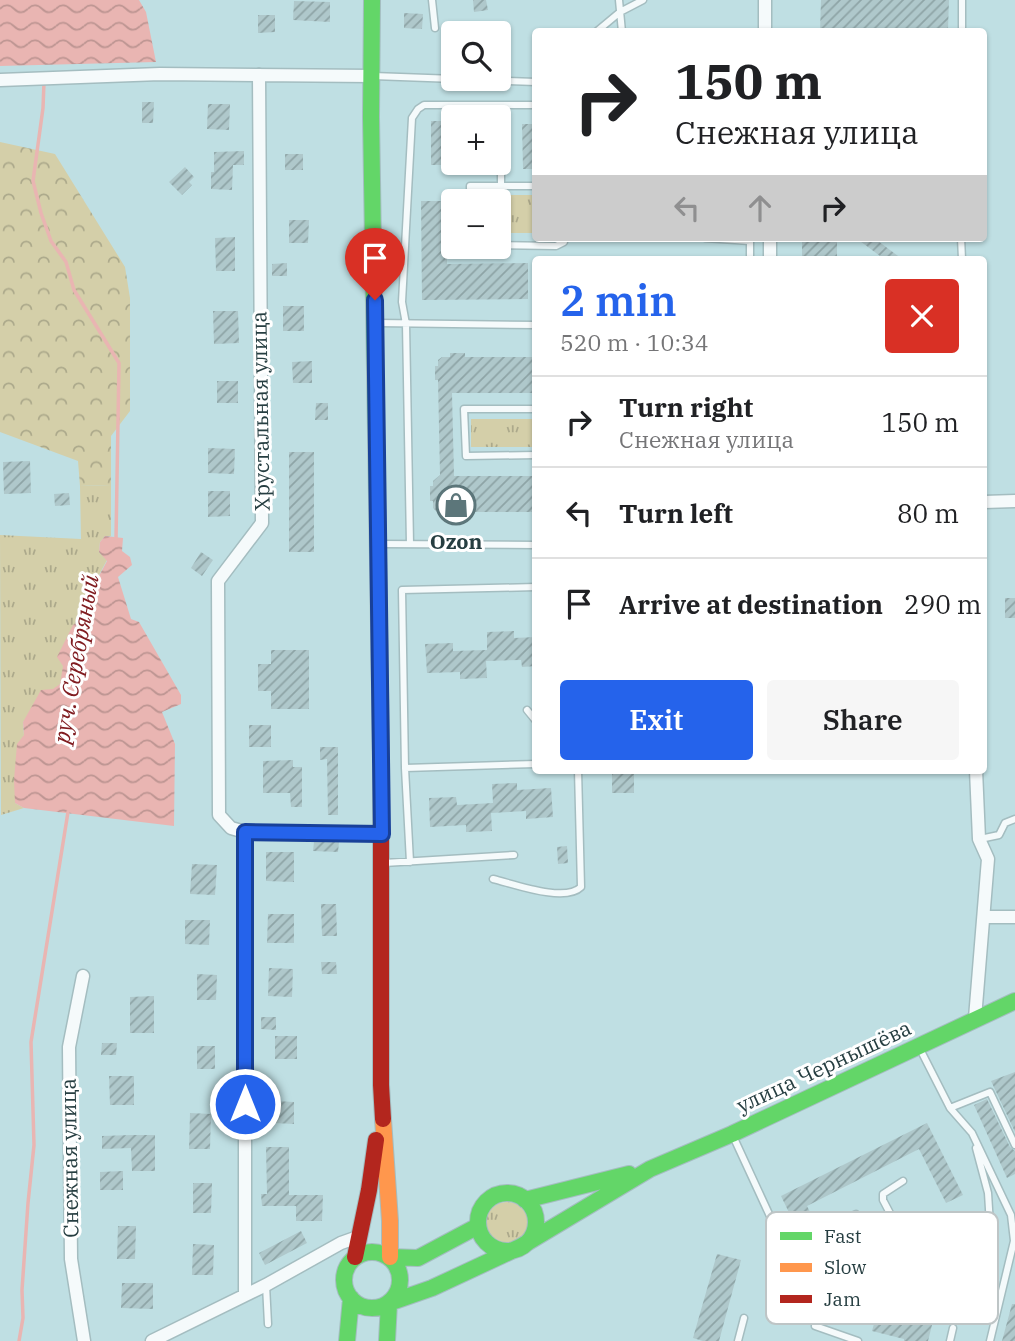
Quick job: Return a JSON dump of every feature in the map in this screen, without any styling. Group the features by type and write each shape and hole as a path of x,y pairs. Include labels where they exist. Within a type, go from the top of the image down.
{"main road":[{"path":"372,0 382,834 382,1085 390,1257 396,1263 401,1280 396,1296 389,1303 373,1308 365,1307 351,1298 346,1290 345,1272 355,1257 355,1238 362,1221 372,1173 382,1085"},
{"name":"улица Чернышёва","path":"389,1303 432,1288 520,1247 650,1169 732,1134 1015,1001"},
{"name":"улица Чернышёва","path":"478,1226 480,1211 494,1196 513,1194 525,1200 650,1169"},
{"path":"355,1257 372,1251 390,1257 418,1258 478,1226 481,1238 495,1251 520,1247 536,1233 537,1228 535,1210 525,1200"},
{"path":"347,1341 351,1298"},
{"path":"387,1341 389,1303"}],"street":[{"path":"765,0 765,28"},
{"path":"0,80 160,74 372,76"},
{"name":"Хрустальная улица","path":"245,832 231,828 219,815 218,581 262,523 259,75"},
{"path":"987,502 1015,501"},
{"path":"975,1018 988,859 979,839 976,774"},
{"path":"245,1295 245,832 382,834"},
{"path":"984,917 1015,917"},
{"name":"Снежная улица","path":"83,976 69,1047 71,1259 84,1341"},
{"path":"152,1341 355,1238"}],"lane":[{"path":"432,0 435,28"},
{"path":"619,0 622,28"},
{"path":"601,28 620,12 643,0"},
{"path":"962,0 962,28"},
{"path":"372,76 532,82"},
{"path":"410,544 406,324 402,302 412,118 424,105 441,105"},
{"path":"511,105 532,105"},
{"path":"500,175 500,185"},
{"path":"470,189 500,185 532,186"},
{"path":"511,245 556,246 564,242"},
{"path":"376,323 532,325"},
{"path":"532,409 464,409 466,456 532,455"},
{"path":"378,544 532,545"},
{"path":"410,862 405,768 402,590 532,587"},
{"path":"527,710 532,716"},
{"path":"405,768 532,764"},
{"path":"493,879 550,893 578,890 581,887 578,774"},
{"path":"979,839 999,835 1005,823 1015,820"},
{"path":"382,863 514,855"},
{"path":"918,1046 950,1108 972,1133 1011,1215 1014,1241 998,1308"},
{"path":"950,1108 989,1092 1015,1144"},
{"path":"972,1133 988,1193 989,1212"},
{"path":"732,1134 769,1212"},
{"path":"889,1212 883,1194 903,1181"},
{"path":"265,1285 268,1324"},
{"path":"738,1341 744,1318"},
{"path":"990,1341 994,1324"},
{"path":"815,1326 858,1341"},
{"path":"950,1341 953,1328"}],"green space":[{"path":"0,142 55,154 125,267 130,298 130,411 111,436 111,485 80,486 78,461 0,432"},
{"path":"511,195 532,195 532,233 511,233"},
{"path":"471,419 532,419 532,447 471,447"},
{"path":"111,485 111,536 105,536 100,542 99,552 107,560 87,597 88,608 63,666 60,684 23,722 24,735 15,803 24,808 1,815 0,535 81,539 80,486"},
{"path":"507,1202 522,1208 528,1223 522,1238 507,1244 492,1238 486,1223 492,1208"}],"water":[{"path":"0,0 139,0 146,12 156,62 0,66"},
{"path":"105,536 123,538 122,551 130,557 132,565 118,577 131,619 139,622 181,695 181,704 162,712 175,744 174,826 24,808 15,803 17,744 24,735 23,722 41,690 53,689 60,684 63,666 57,657 73,625 82,619 82,613 88,608 87,598 107,561 99,552 100,542"}],"building":[{"path":"473,0 486,0 488,10 474,12"},
{"path":"821,0 949,0 948,28 820,28"},
{"path":"294,1 330,2 330,22 293,20"},
{"path":"404,13 423,14 422,29 404,28"},
{"path":"258,15 275,15 275,32 258,33"},
{"path":"142,102 154,102 153,123 142,123"},
{"path":"208,104 230,104 229,130 207,129"},
{"path":"431,121 441,121 441,165 431,165"},
{"path":"522,124 532,124 532,169 523,169"},
{"path":"244,151 244,165 233,165 232,190 211,189 214,152"},
{"path":"285,154 303,154 303,170 285,170"},
{"path":"185,167 194,177 189,182 192,185 182,195 169,182"},
{"path":"421,201 441,201 441,259 447,259 447,264 528,263 528,299 422,300"},
{"path":"289,220 309,220 308,243 289,243"},
{"path":"235,237 235,271 216,271 215,238"},
{"path":"802,242 837,242 837,256 802,256"},
{"path":"861,242 879,242 898,256 880,256"},
{"path":"287,263 287,276 272,276 272,264"},
{"path":"283,306 304,306 304,331 283,331"},
{"path":"213,311 238,311 239,343 214,344"},
{"path":"450,353 465,353 465,357 532,357 532,393 452,393 454,476 532,476 532,512 437,512 433,508 430,486 433,486 433,481 440,475 438,380 435,380 435,366 438,366 438,360 442,357 450,357"},
{"path":"312,361 312,383 293,383 292,362"},
{"path":"217,381 238,381 238,403 217,403"},
{"path":"316,403 328,403 328,420 315,420"},
{"path":"208,448 235,449 234,474 208,473"},
{"path":"289,452 314,452 314,552 289,552"},
{"path":"30,461 31,493 4,494 3,462"},
{"path":"208,491 230,491 230,516 208,517"},
{"path":"69,493 70,505 55,506 54,494"},
{"path":"201,552 213,560 202,576 191,568"},
{"path":"1005,598 1015,598 1015,618 1005,618"},
{"path":"514,631 514,638 532,637 532,666 522,667 521,660 486,661 487,678 460,679 460,672 427,673 425,644 453,643 453,651 487,650 487,632"},
{"path":"271,650 309,650 309,709 271,709 271,691 258,691 258,664 271,664"},
{"path":"249,725 271,725 271,747 249,747"},
{"path":"320,747 338,747 338,815 328,815 327,759 320,760"},
{"path":"293,760 293,767 302,767 302,807 291,807 290,793 263,793 263,761"},
{"path":"612,774 634,774 634,793 612,793"},
{"path":"517,783 517,790 551,788 553,817 526,819 526,811 491,813 492,831 466,832 466,825 430,827 429,798 456,797 457,805 493,803 492,784"},
{"path":"314,842 339,842 338,852 313,851"},
{"path":"567,846 568,863 558,864 557,847"},
{"path":"266,852 294,852 294,882 266,881"},
{"path":"192,864 217,865 215,895 190,894"},
{"path":"321,904 336,904 337,936 322,936"},
{"path":"268,914 294,914 294,943 267,943"},
{"path":"185,920 210,920 209,945 185,944"},
{"path":"321,962 336,962 337,974 322,974"},
{"path":"269,968 293,969 292,997 268,996"},
{"path":"197,974 217,975 216,1000 197,1000"},
{"path":"154,996 154,1033 130,1033 130,997"},
{"path":"261,1017 276,1017 276,1030 261,1029"},
{"path":"275,1036 297,1036 297,1059 275,1059"},
{"path":"102,1043 117,1043 116,1055 101,1055"},
{"path":"197,1046 215,1046 215,1069 197,1069"},
{"path":"1015,1072 1015,1132 991,1081"},
{"path":"109,1076 134,1076 134,1105 110,1105"},
{"path":"987,1099 1010,1147 1015,1151 1015,1174 1007,1178 974,1105"},
{"path":"275,1101 294,1102 294,1124 274,1123"},
{"path":"190,1113 211,1114 210,1149 189,1149"},
{"path":"927,1123 963,1195 946,1203 919,1149 807,1206 810,1212 789,1212 781,1196"},
{"path":"155,1135 155,1171 132,1171 131,1148 102,1149 102,1136"},
{"path":"266,1147 289,1147 289,1195 323,1195 322,1221 296,1221 296,1206 262,1206 261,1194 267,1194"},
{"path":"123,1171 123,1190 100,1190 100,1172"},
{"path":"193,1183 212,1183 211,1213 193,1213"},
{"path":"118,1226 136,1226 135,1259 117,1259"},
{"path":"301,1231 307,1243 265,1265 259,1253"},
{"path":"193,1244 214,1245 213,1275 192,1275"},
{"path":"717,1254 741,1260 719,1341 703,1341 693,1338"},
{"path":"122,1283 153,1283 153,1309 121,1308"},
{"path":"1012,1304 1015,1304 1015,1341 1002,1341"},
{"path":"874,1324 932,1324 928,1341 904,1341 872,1331"}],"waterway":[{"name":"руч. Серебряный","path":"44,82 33,181 41,213 51,241 66,262 74,290 119,363 116,539"},
{"name":"руч. Серебряный","path":"19,1341 23,1318 22,1290 34,1145 31,1042 68,812"}],"traffic: fast":[{"path":"372,0 371,117 381,752"},
{"path":"389,1303 432,1288 520,1247 650,1169 732,1134 1015,1001"},
{"path":"525,1200 629,1174"},
{"path":"501,1193 513,1193 528,1201 536,1216 536,1222 536,1228 528,1243 513,1251 501,1251 486,1243 478,1228 478,1216 486,1201 501,1193"},
{"path":"390,1257 418,1258 478,1226"},
{"path":"367,1252 377,1252 392,1260 398,1269 400,1280 398,1291 392,1300 377,1308 367,1308 349,1296 344,1285 344,1275 356,1257 367,1252"},
{"path":"347,1341 351,1298"},
{"path":"387,1341 389,1303"}],"traffic: slow":[{"path":"383,1119 390,1257"}],"traffic: jam":[{"path":"381,752 383,1119"},
{"path":"355,1257 376,1140"}],"place":[{"name":"Ozon","path":"456,505"}],"route":[{"path":"245,1104 245,832 382,834 375,300"}]}
